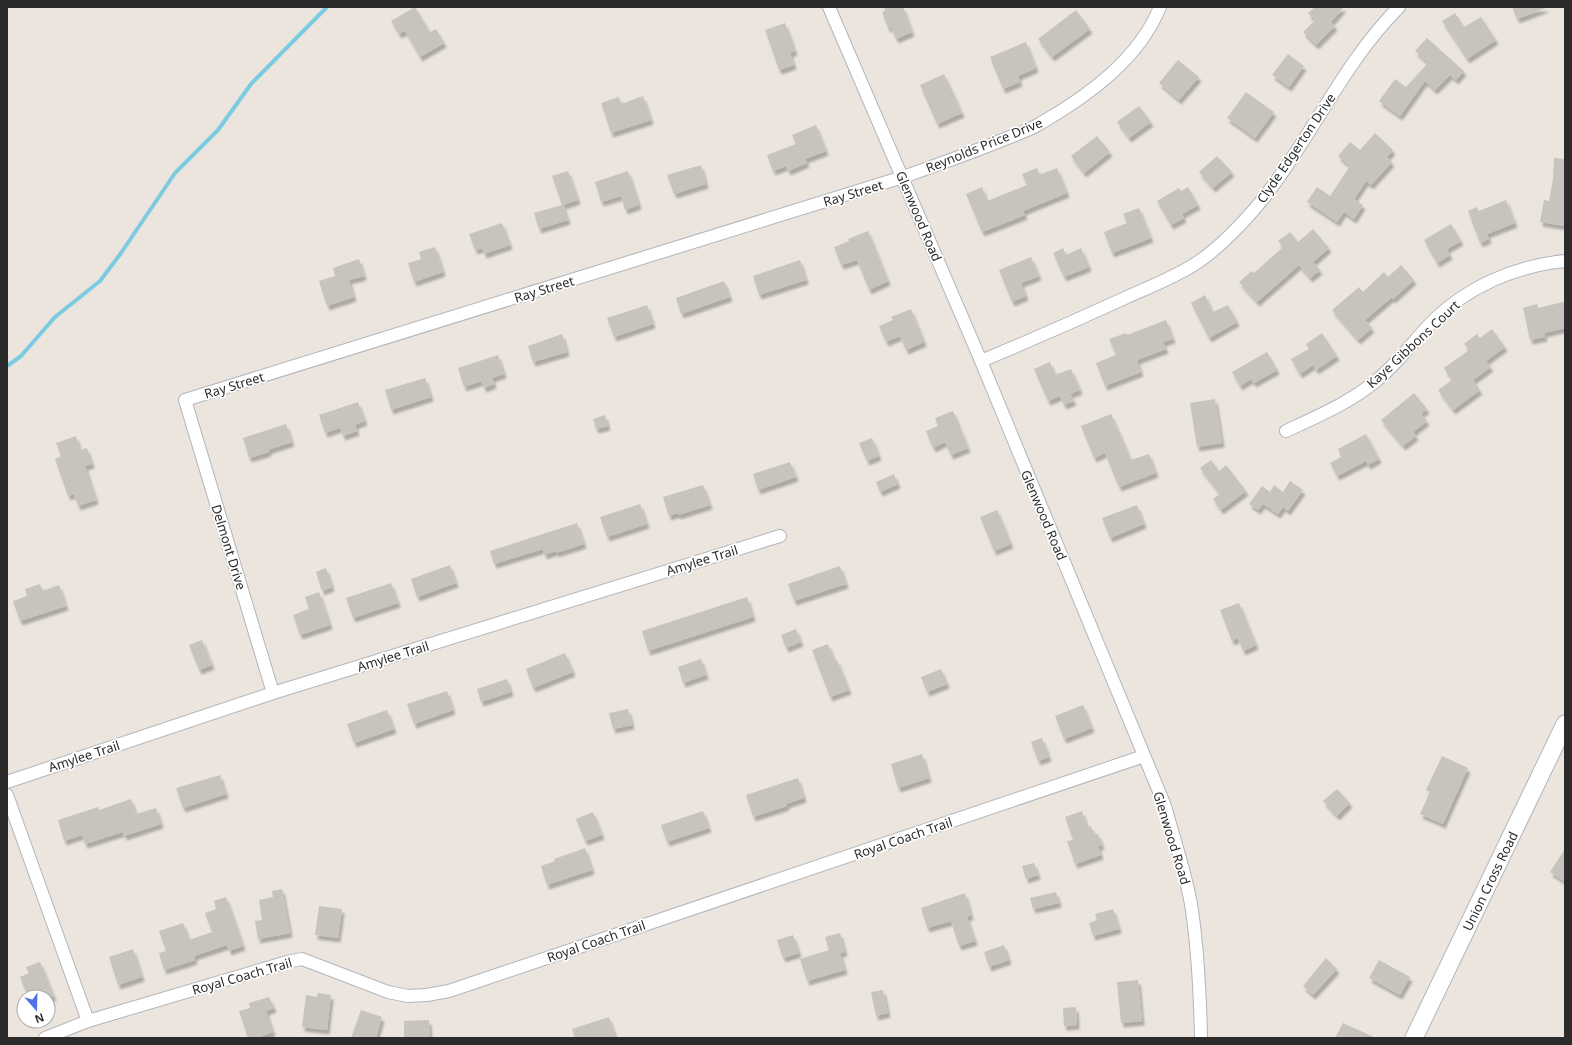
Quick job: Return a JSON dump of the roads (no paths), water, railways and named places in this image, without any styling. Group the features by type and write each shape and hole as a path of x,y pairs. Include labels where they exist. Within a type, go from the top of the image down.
{"main road":[{"name":"Union Cross Road","path":"1414,1038 1565,724"}],"street":[{"name":"Glenwood Road","path":"829,7 981,362 1165,806 1180,856 1190,904 1198,957 1202,1038"},
{"name":"Reynolds Price Drive","path":"903,177 972,153 1040,124 1074,102 1122,64 1143,40 1160,7"},
{"name":"Clyde Edgerton Drive","path":"981,362 1159,283 1197,263 1217,248 1263,199 1292,159 1358,54 1381,25 1400,7"},
{"name":"Ray Street","path":"185,400 903,177"},
{"name":"Kaye Gibbons Court","path":"1286,431 1335,408 1364,390 1399,360 1430,324 1442,313 1474,290 1512,272 1550,262 1565,261"},
{"name":"Delmont Drive","path":"185,400 273,693"},
{"name":"Amylee Trail","path":"7,782 273,693 780,536"},
{"name":"Royal Coach Trail","path":"45,1038 88,1021 287,962 302,959 388,992 408,996 427,995 449,991 1144,756"},
{"path":"7,795 88,1021"}],"waterway":[{"path":"7,366 21,356 55,317 100,281 121,253 175,173 218,130 251,84 327,7"}]}
